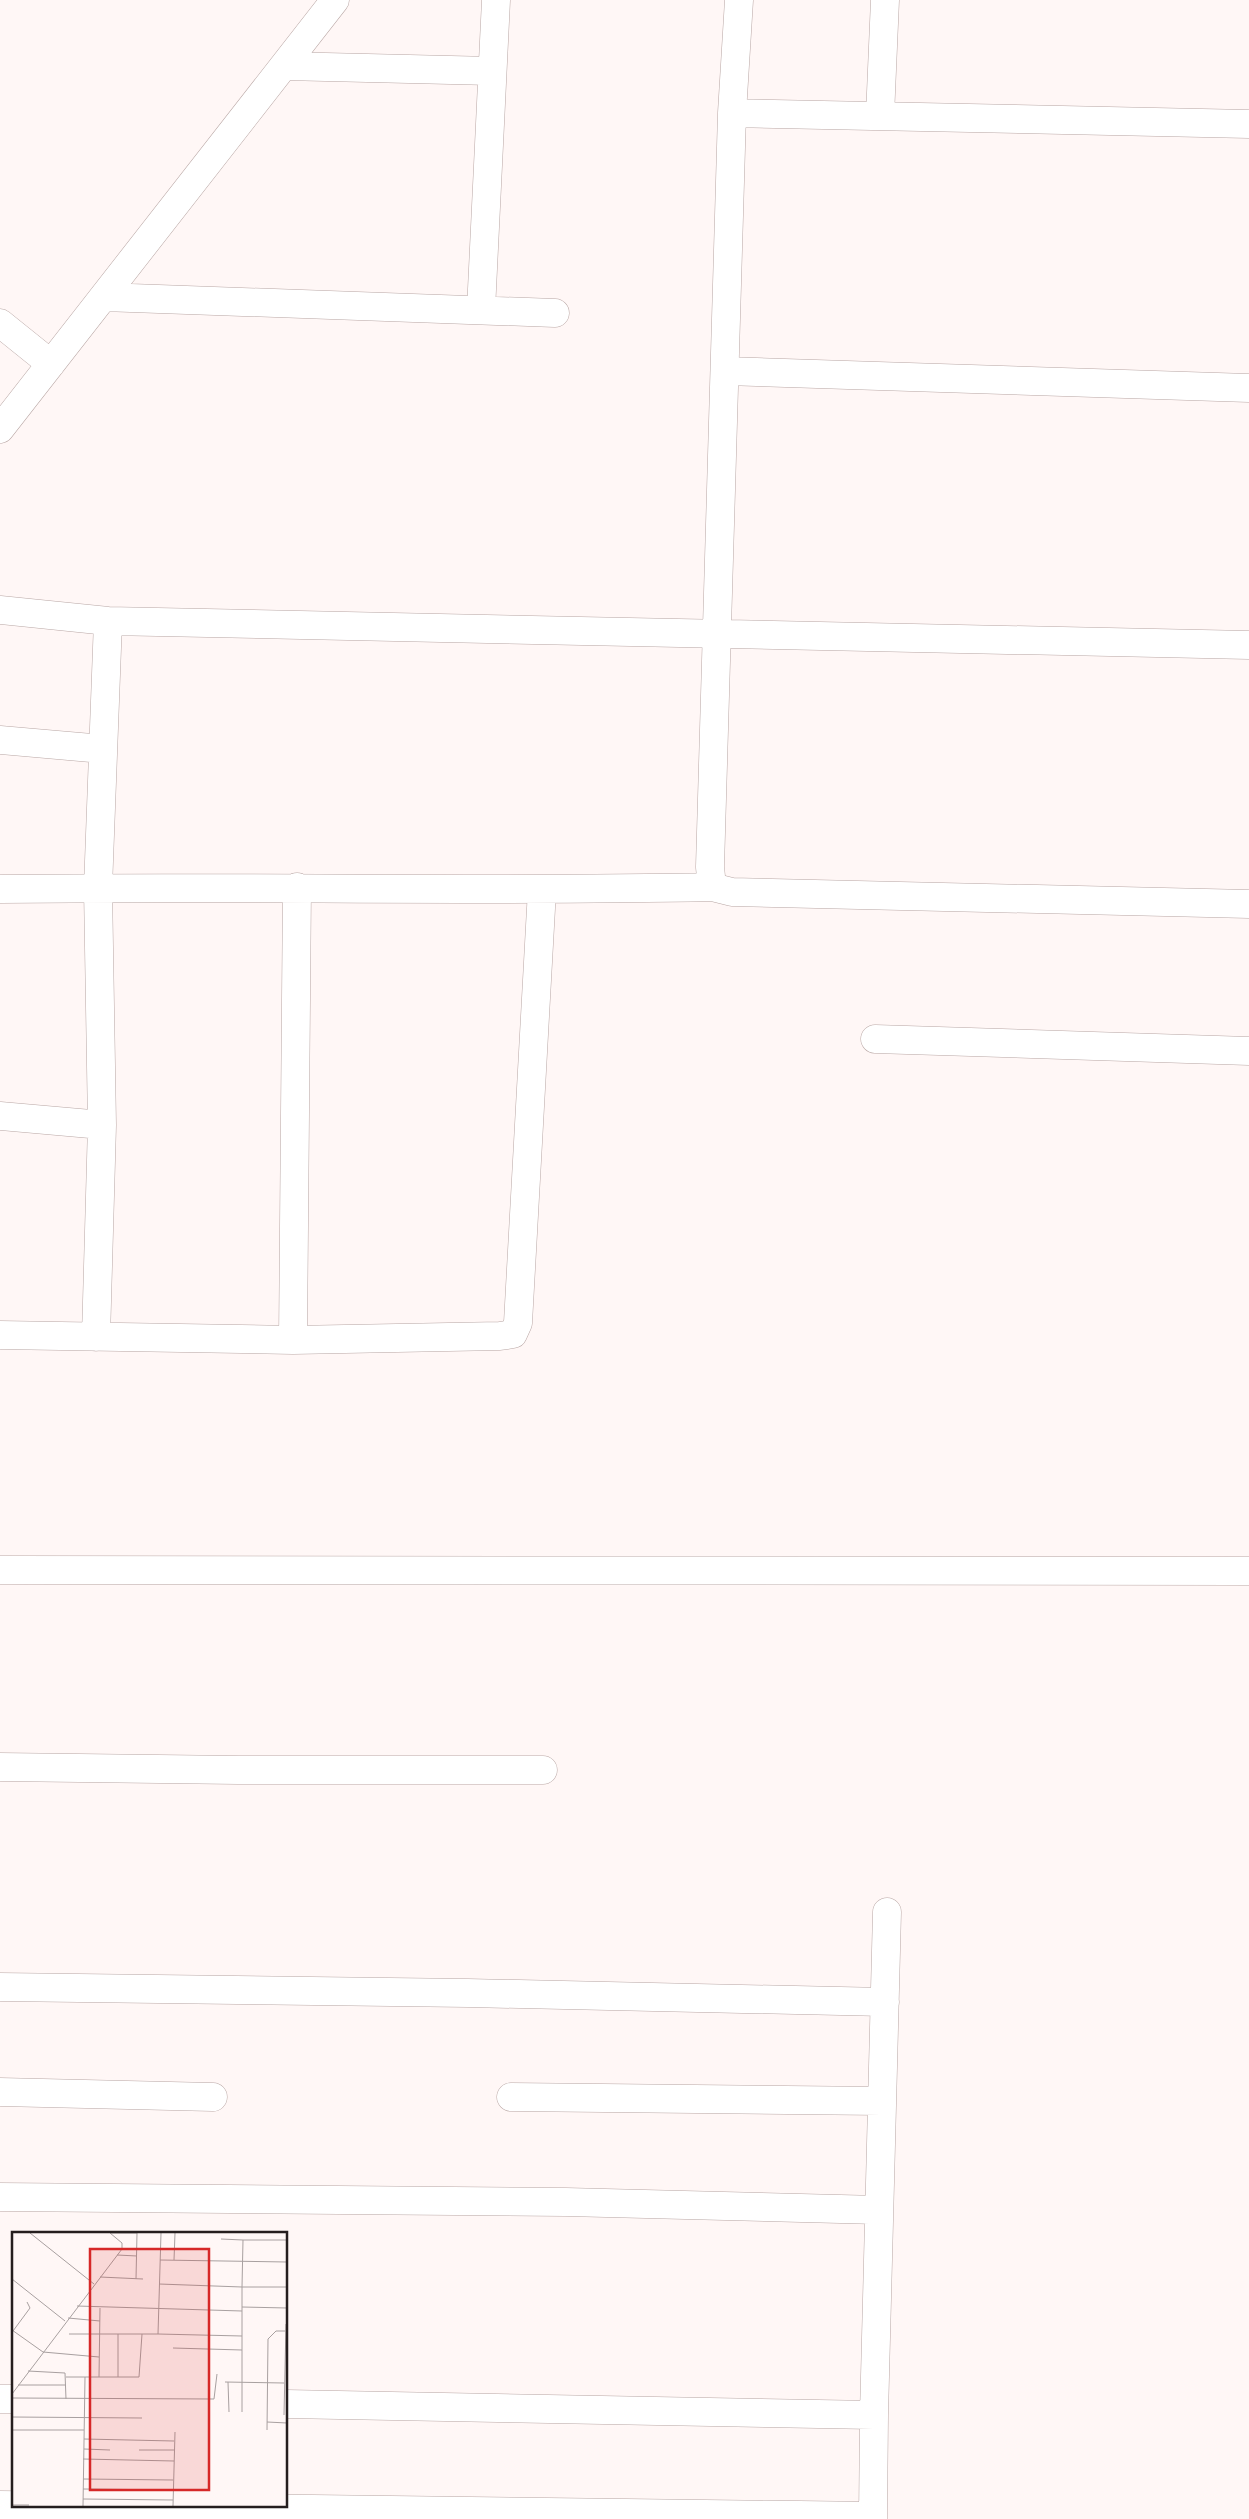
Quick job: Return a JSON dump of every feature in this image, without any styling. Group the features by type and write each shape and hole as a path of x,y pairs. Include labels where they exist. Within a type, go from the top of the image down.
{"street":[{"path":"0,429 336,0"},
{"path":"481,310 496,0"},
{"path":"712,887 710,867 715,635 726,371 732,112 738,0"},
{"path":"880,116 886,0"},
{"path":"284,66 492,71"},
{"path":"732,112 1249,124"},
{"path":"104,297 555,313"},
{"path":"0,323 51,364"},
{"path":"726,371 1249,388"},
{"path":"0,610 108,621 1249,645"},
{"path":"96,1337 102,1125 98,888 108,621"},
{"path":"0,740 104,748"},
{"path":"0,889 296,887 542,890 712,887 732,892 1249,904"},
{"path":"293,1340 296,887"},
{"path":"0,1336 293,1340 500,1336 513,1334 518,1323 542,890"},
{"path":"875,1039 1249,1051"},
{"path":"0,1116 102,1125"},
{"path":"0,1570 1249,1571"},
{"path":"0,1767 238,1770 543,1770"},
{"path":"73,2506 873,2517 887,1912"},
{"path":"0,1987 468,1993 885,2002"},
{"path":"0,2092 214,2097"},
{"path":"512,2097 882,2101"},
{"path":"0,2197 566,2202 879,2210"},
{"path":"288,2404 874,2415"}]}
